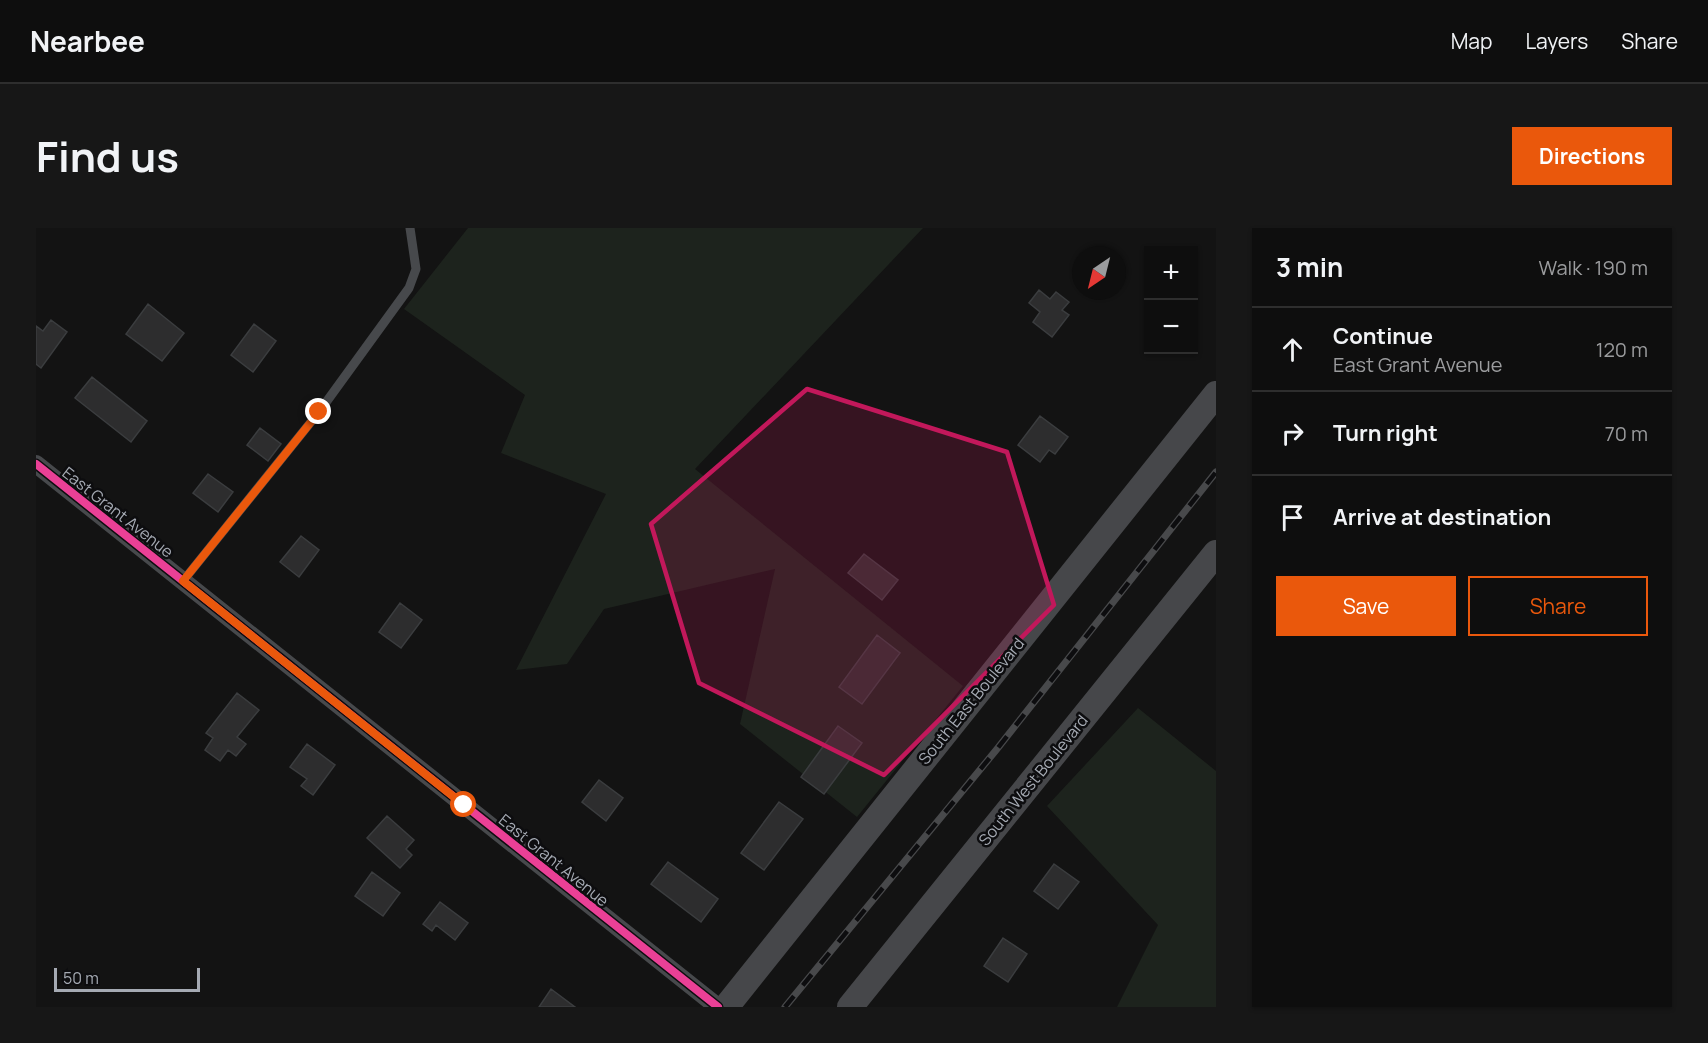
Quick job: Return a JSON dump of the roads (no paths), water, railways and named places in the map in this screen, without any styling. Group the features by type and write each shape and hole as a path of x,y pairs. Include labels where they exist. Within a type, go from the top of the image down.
{"main road":[{"name":"South East Boulevard","path":"726,1007 1216,394"},
{"name":"South West Boulevard","path":"849,1007 1216,553"}],"street":[{"name":"East Grant Avenue","path":"36,464 718,1007"}],"lane":[{"path":"183,581 319,412 409,288 416,269 410,228"}],"railway":[{"path":"785,1007 997,749 1216,472"}]}
